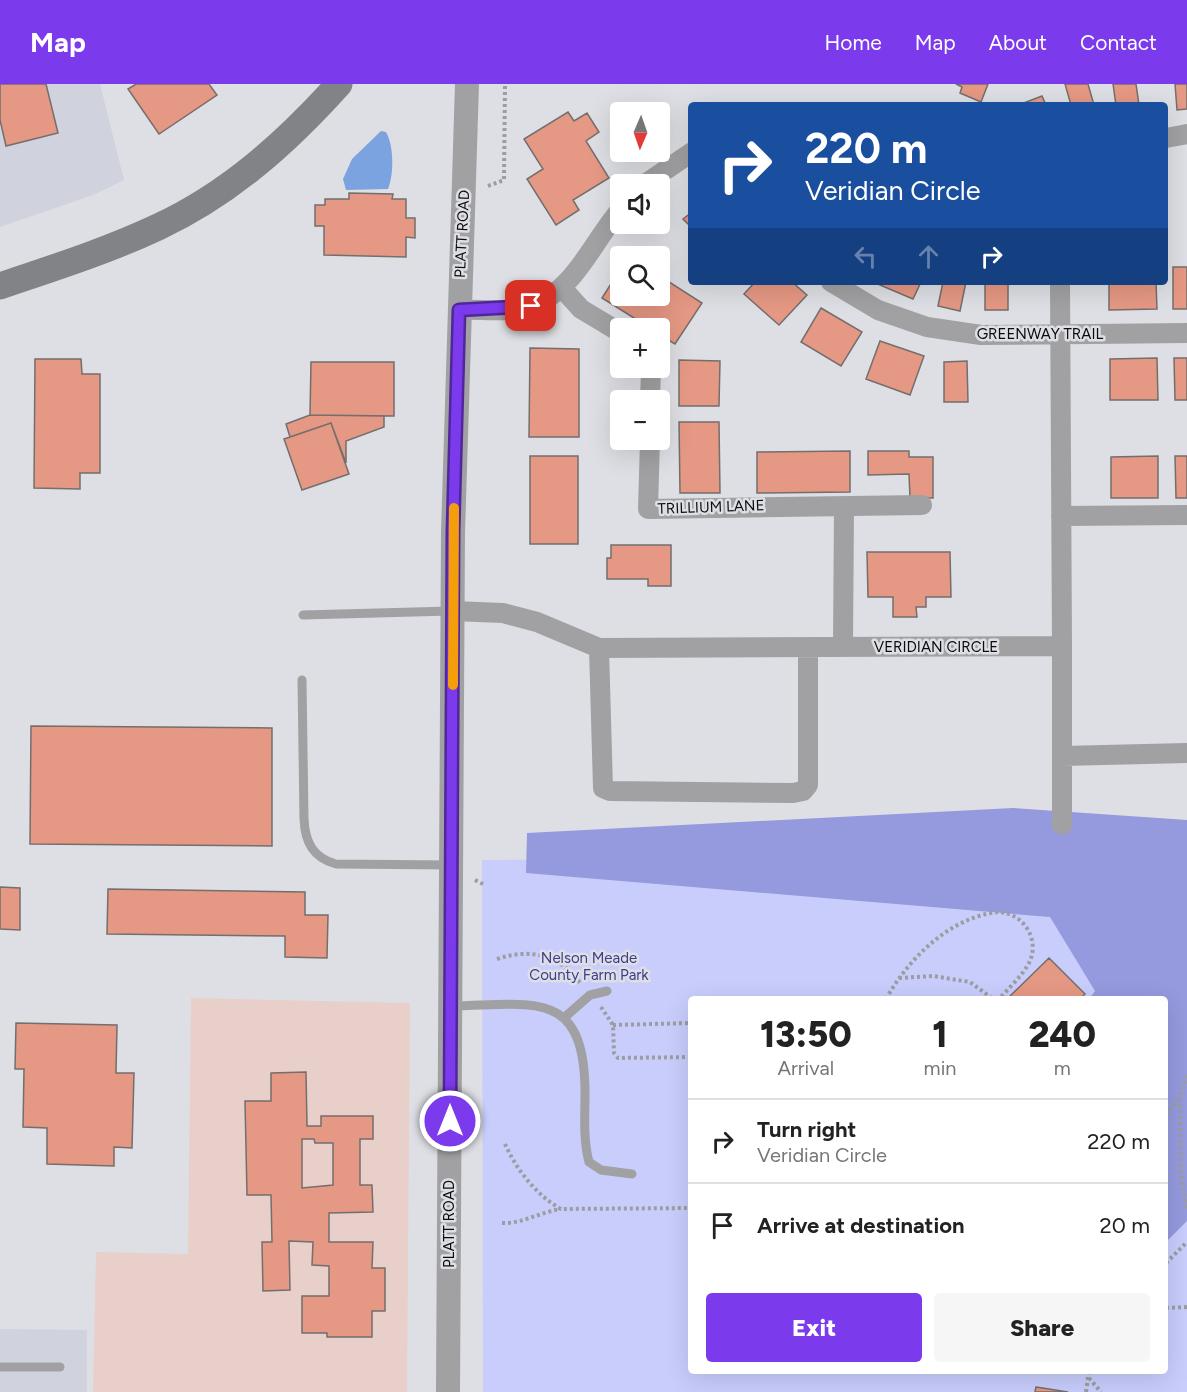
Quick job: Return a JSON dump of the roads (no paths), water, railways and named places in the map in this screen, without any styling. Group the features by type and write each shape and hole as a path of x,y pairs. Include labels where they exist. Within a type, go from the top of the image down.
{"main road":[{"path":"0,286 141,234 216,194 282,143 339,84"}],"street":[{"name":"PLATT ROAD","path":"448,1392 453,611 459,310 467,84"},
{"path":"1168,138 1187,134"},
{"path":"660,174 688,155"},
{"path":"459,310 531,306 562,288 597,246 610,226"},
{"name":"GREENWAY TRAIL","path":"836,285 878,310 927,327 981,335 1187,333"},
{"path":"1060,285 1062,825"},
{"path":"562,288 581,309 610,326"},
{"name":"TRILLIUM LANE","path":"650,450 648,509 922,505"},
{"path":"843,647 844,506"},
{"path":"1061,516 1187,515"},
{"name":"VERIDIAN CIRCLE","path":"453,611 503,613 537,622 598,648 1062,646"},
{"path":"598,648 603,788 610,791 793,793 803,791 808,785 808,647"},
{"path":"1062,756 1187,753"}],"lane":[{"path":"303,615 453,611"},
{"path":"302,680 303,819 304,833 312,850 322,861 336,864 451,865"},
{"path":"565,1017 590,995 607,991"},
{"path":"451,1006 547,1008 565,1017 578,1033 584,1055 585,1133 590,1162 601,1170 632,1174"},
{"path":"0,1367 60,1367"}],"park label":[{"name":"Nelson Meade County Farm Park","path":"589,966"}]}
